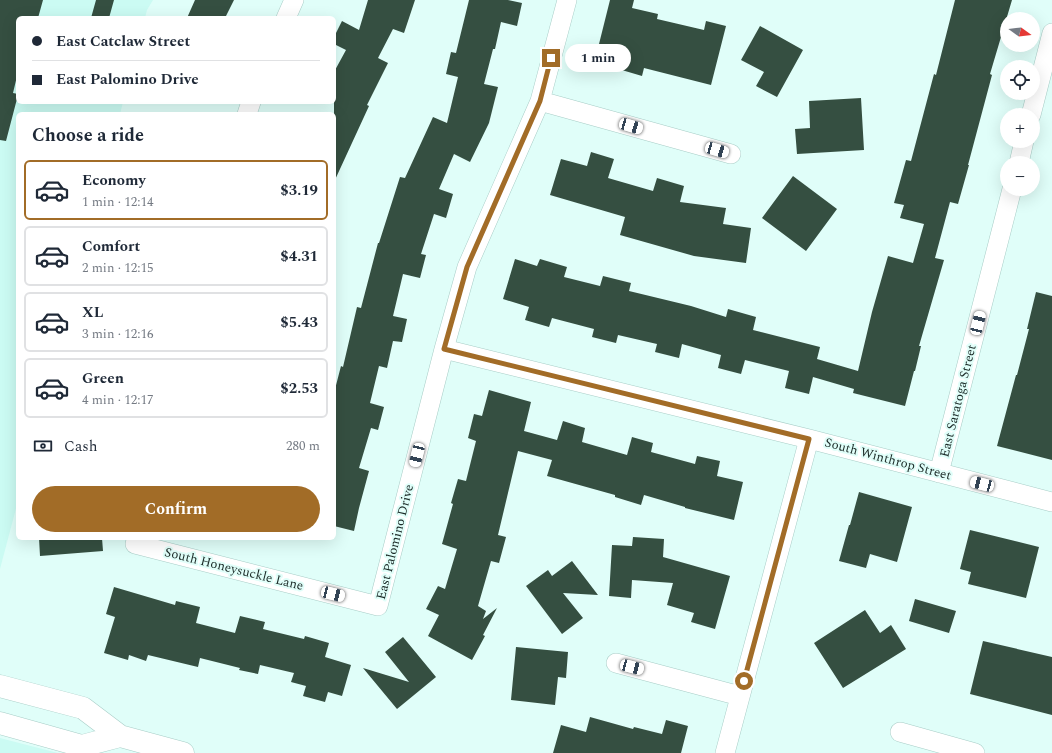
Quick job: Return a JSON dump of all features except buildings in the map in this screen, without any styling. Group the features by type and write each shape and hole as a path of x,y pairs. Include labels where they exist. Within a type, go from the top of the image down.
{"main road":[{"path":"6,691 84,708 120,736 183,753"},
{"path":"0,723 82,746 120,736"}],"street":[{"path":"287,16 294,0"},
{"name":"East Palomino Drive","path":"378,606 444,349 467,267 540,101 567,0"},
{"path":"1033,108 1052,33"},
{"path":"540,101 731,154"},
{"name":"East Saratoga Street","path":"939,473 1010,196"},
{"name":"South Winthrop Street","path":"444,349 809,439 1052,502"},
{"path":"725,753 809,439"},
{"name":"South Honeysuckle Lane","path":"136,541 378,606"},
{"path":"616,663 740,696"},
{"path":"900,732 975,753"}],"shaded area":[{"path":"0,0 153,0 146,16 16,16 16,104 122,104 120,112 16,112 16,509 0,569"},
{"path":"0,738 58,753 0,753"}],"route":[{"path":"551,58 540,101 467,267 444,349 809,439 744,681"}]}
